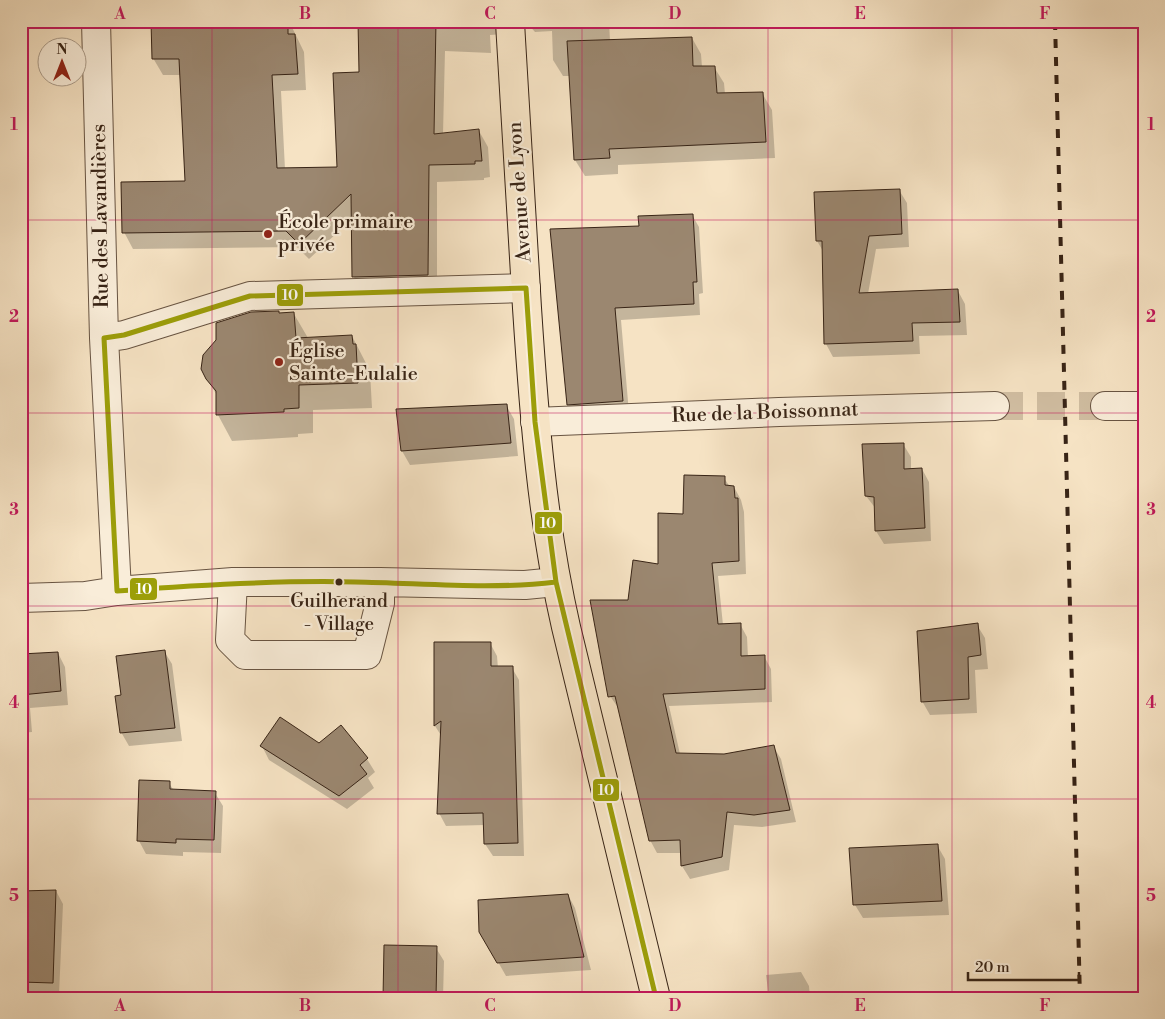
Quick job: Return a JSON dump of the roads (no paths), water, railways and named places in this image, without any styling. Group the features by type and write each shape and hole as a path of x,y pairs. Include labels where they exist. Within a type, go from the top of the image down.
{"main road":[{"name":"Avenue de Lyon","path":"510,21 535,422 556,582 656,998"}],"street":[{"name":"Rue des Lavandières","path":"96,21 104,338 117,591"},
{"path":"104,338 124,334 250,296 526,288"},
{"name":"Rue de la Boissonnat","path":"535,422 779,412 995,406"},
{"path":"1105,406 1144,406"},
{"path":"233,582 230,640 245,655 367,655 380,603 380,582"},
{"path":"21,598 85,596 117,591 233,582 380,582 525,586 556,582"}],"tunnel":[{"path":"995,406 1105,406"}],"railway":[{"path":"1055,21 1080,998"}],"place":[{"name":"École primaire privée","path":"268,234"},
{"name":"Église Sainte-Eulalie","path":"279,362"},
{"name":"Guilherand - Village","path":"339,582"}]}
